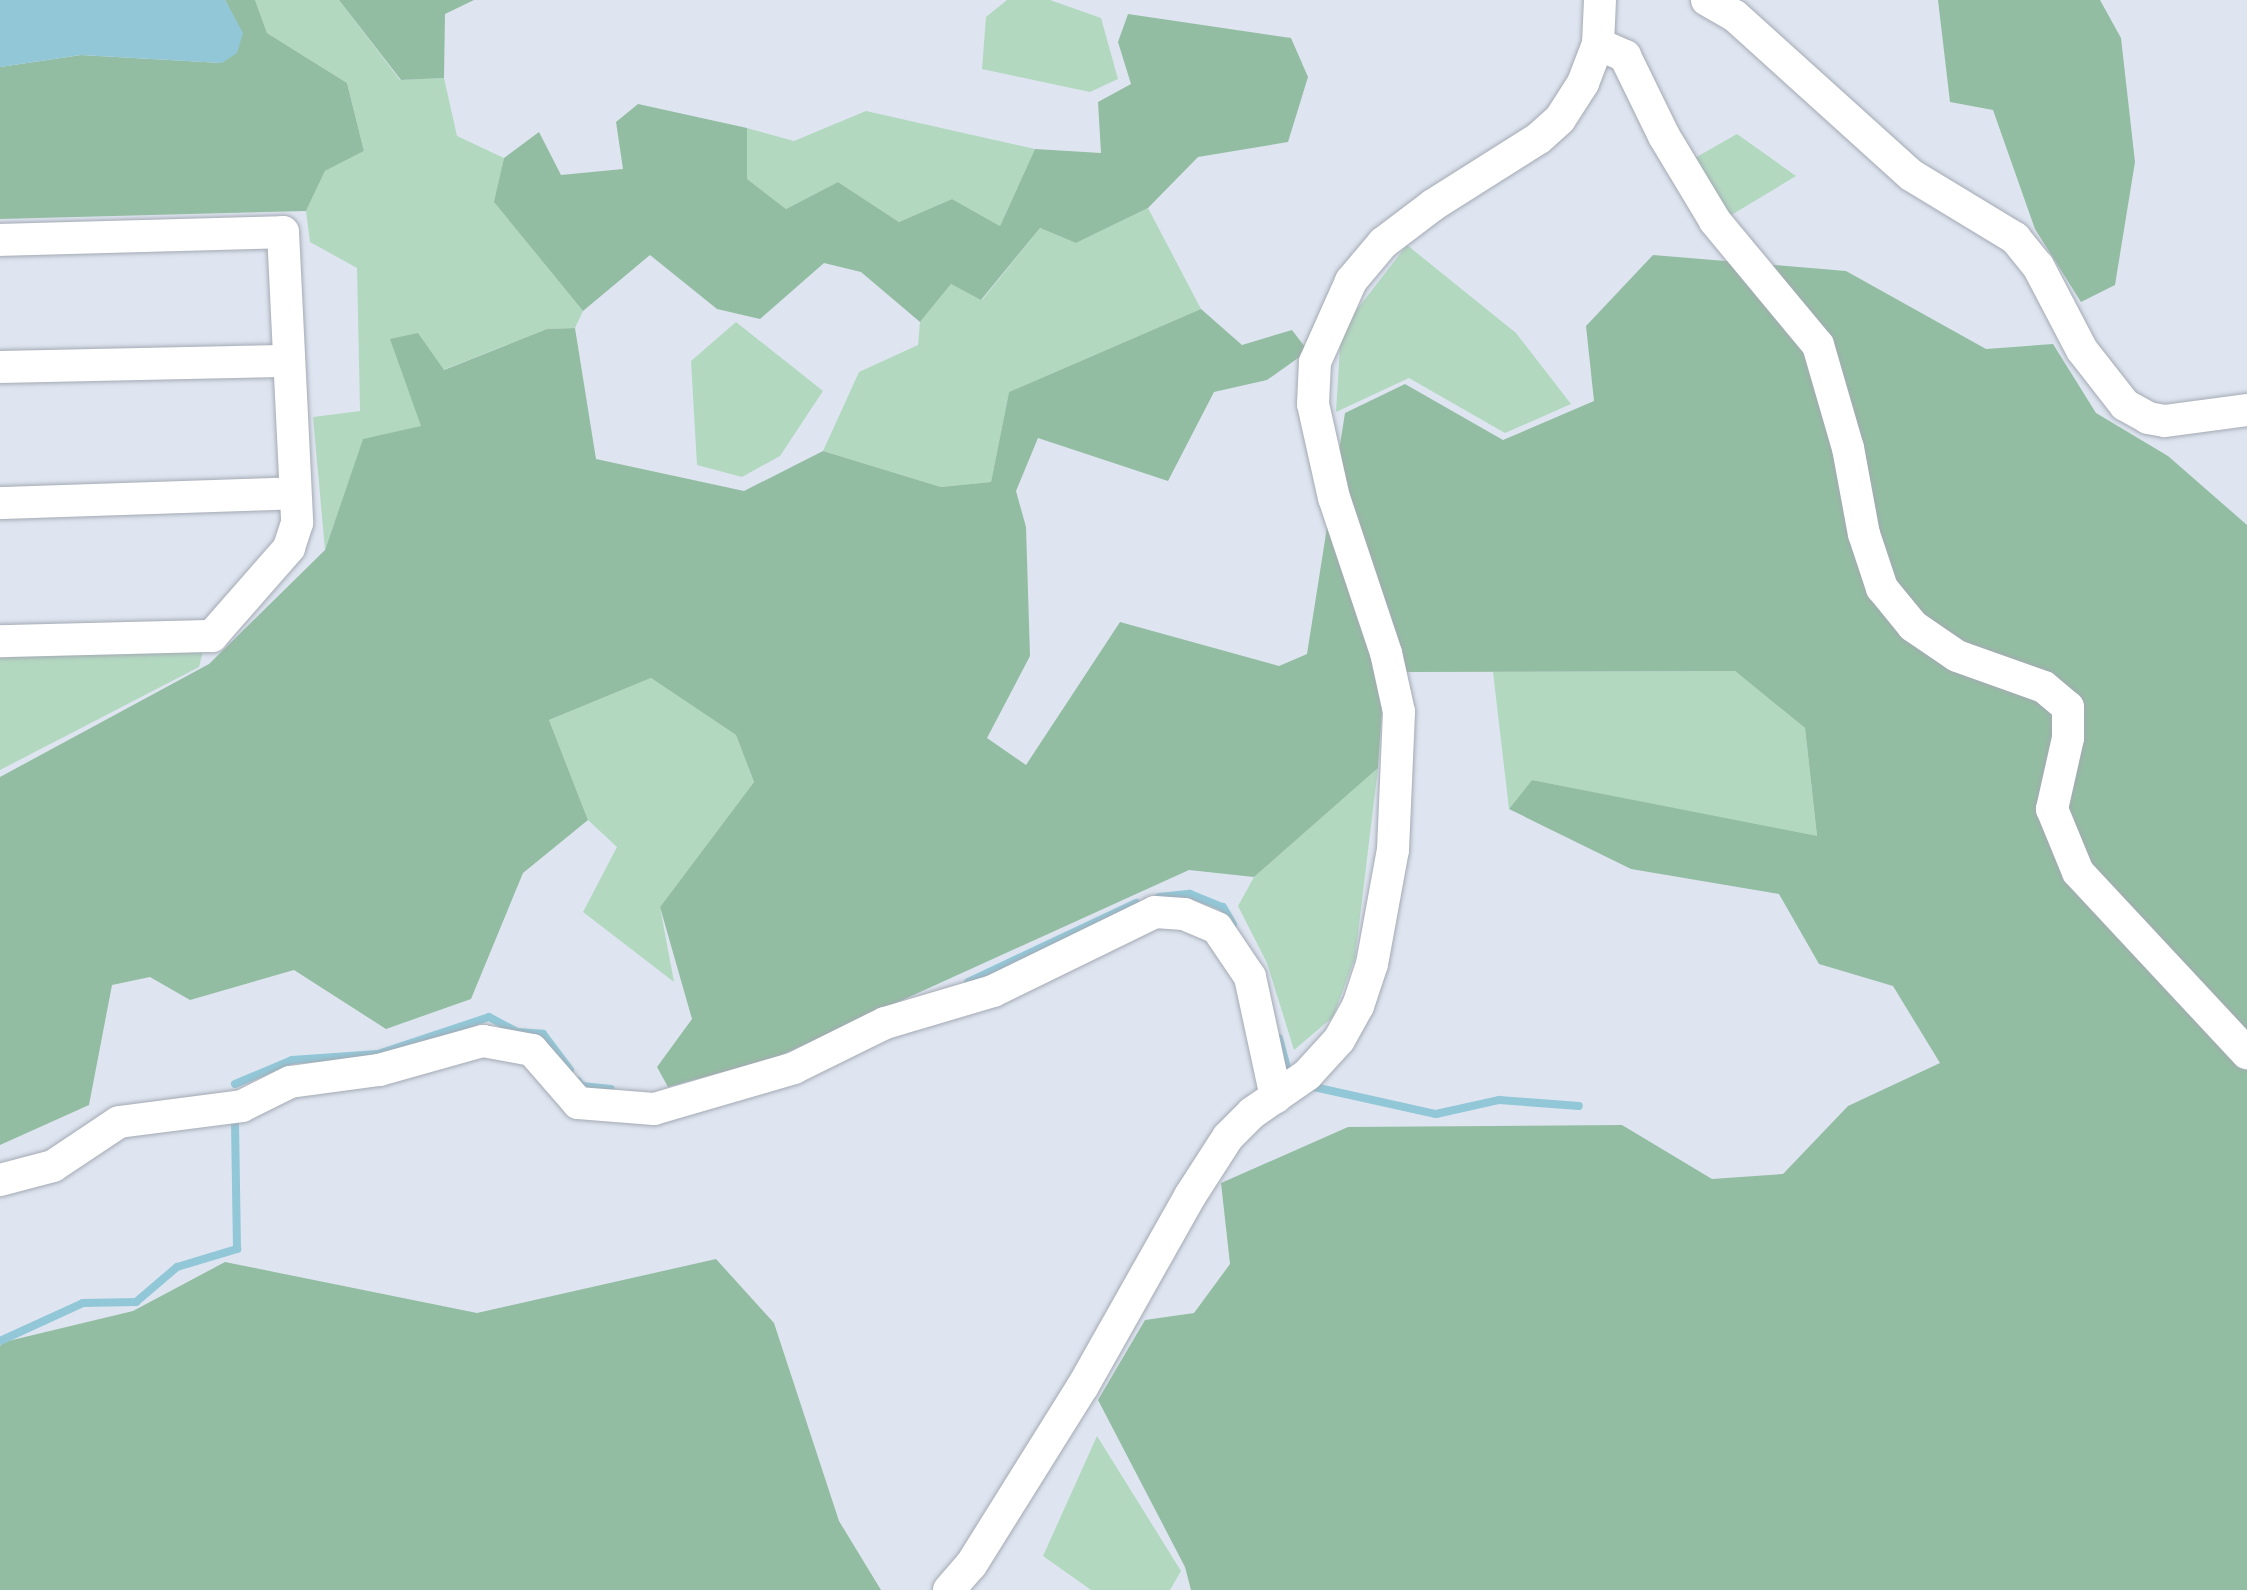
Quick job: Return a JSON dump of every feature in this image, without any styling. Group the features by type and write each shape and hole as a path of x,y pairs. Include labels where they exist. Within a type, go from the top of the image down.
{"street":[{"path":"950,1590 971,1566 1082,1386 1228,1137 1308,1075 1358,1006 1372,964 1393,850 1399,712 1386,653 1334,498 1313,404 1315,362 1351,280 1383,244 1434,205 1539,138 1560,118 1583,82 1598,44 1600,0"},
{"path":"1708,0 1736,16 1911,175 2015,238 2038,266 2082,350 2125,405 2166,421 2247,410"},
{"path":"1598,44 1625,56 1664,136 1715,221 1818,346 1848,448 1864,534 1882,588 1913,626 1957,656 2044,688 2068,707 2068,738 2052,810 2078,872 2247,1053"},
{"path":"0,240 283,232 297,524 289,548 212,636 0,642"},
{"path":"0,367 289,360"},
{"path":"0,503 294,493"},
{"path":"0,1180 53,1166 119,1122 242,1106 290,1082 379,1070 484,1041 532,1050 578,1103 654,1109 794,1068 885,1024 993,991 1155,912 1184,914 1217,928 1250,978 1276,1097"}],"green space":[{"path":"225,0 255,0 267,33 347,83 364,151 325,171 306,211 0,219 0,67 81,55 222,63 242,33"},
{"path":"255,0 339,0 400,80 444,78 457,136 504,158 495,203 583,311 575,328 547,329 443,370 418,334 421,427 363,440 325,550 313,417 360,411 357,268 310,242 306,211 325,171 364,151 347,83 267,33"},
{"path":"339,0 474,0 445,14 444,78 401,80"},
{"path":"1007,0 1050,0 1101,18 1118,79 1090,92 982,69 986,17"},
{"path":"1938,0 2100,0 2121,38 2135,162 2115,285 2081,302 2035,229 1993,110 1950,102"},
{"path":"1128,14 1291,38 1308,77 1288,142 1198,157 1148,208 1076,243 1040,228 981,300 951,284 920,322 861,272 824,263 760,319 717,309 650,255 583,311 494,202 504,158 539,132 561,175 623,169 616,122 638,104 747,128 747,179 786,209 838,182 899,222 952,199 1000,226 1035,149 1101,153 1098,102 1131,84 1118,42"},
{"path":"866,111 1035,149 1000,226 952,199 899,222 838,182 786,209 747,179 747,128 794,141"},
{"path":"1737,134 1796,176 1728,217 1693,159"},
{"path":"1148,208 1201,309 1009,392 991,482 941,487 823,451 859,372 918,345 920,322 951,284 982,300 1040,228 1076,243"},
{"path":"1407,245 1516,333 1571,404 1505,433 1409,378 1336,412 1341,330"},
{"path":"1653,255 1846,271 1986,349 2053,344 2096,413 2168,456 2247,525 2247,1590 1191,1590 1185,1567 1098,1400 1145,1320 1194,1313 1230,1264 1221,1183 1348,1127 1622,1125 1712,1179 1783,1174 1848,1106 1940,1063 1893,986 1819,964 1779,894 1631,869 1509,809 1532,780 1817,836 1805,728 1735,671 1406,672 1384,681 1378,768 1254,877 1189,870 777,1057 668,1087 657,1067 692,1019 660,907 754,782 736,735 651,678 549,720 588,820 523,873 471,999 386,1029 294,970 190,1000 150,977 112,985 89,1105 0,1145 0,777 209,664 325,550 363,439 421,426 390,339 418,333 444,370 547,329 575,328 596,459 744,491 823,451 941,487 991,482 1009,392 1201,309 1242,345 1292,330 1308,351 1267,380 1214,392 1168,481 1038,438 1016,491 1026,527 1030,656 987,738 1026,765 1120,622 1279,666 1307,654 1345,413 1405,384 1503,440 1594,401 1586,326"},
{"path":"736,322 823,391 780,456 742,477 697,465 691,361"},
{"path":"204,647 199,667 0,770 0,658"},
{"path":"1735,671 1805,728 1817,837 1532,780 1509,809 1493,672"},
{"path":"651,678 736,735 754,782 660,907 674,982 583,912 617,847 588,820 549,720"},
{"path":"1378,768 1355,958 1333,1017 1294,1050 1267,963 1238,906 1254,877"},
{"path":"716,1259 774,1323 839,1521 881,1590 0,1590 0,1346 4,1342 133,1311 225,1262 477,1313"},
{"path":"1097,1436 1181,1571 1170,1590 1091,1590 1043,1556"}],"water":[{"path":"0,0 225,0 243,33 237,53 222,63 81,55 0,67"}],"waterway":[{"path":"1159,897 1190,894 1223,907 1233,924"},
{"path":"968,982 1136,903"},
{"path":"235,1084 292,1060 378,1054 489,1017 517,1032 543,1034 570,1070"},
{"path":"1279,1038 1287,1067"},
{"path":"578,1081 582,1086 611,1089"},
{"path":"1314,1087 1436,1114 1499,1100 1579,1106"},
{"path":"0,1341 83,1303 136,1302 177,1267 237,1249 235,1122"}]}
